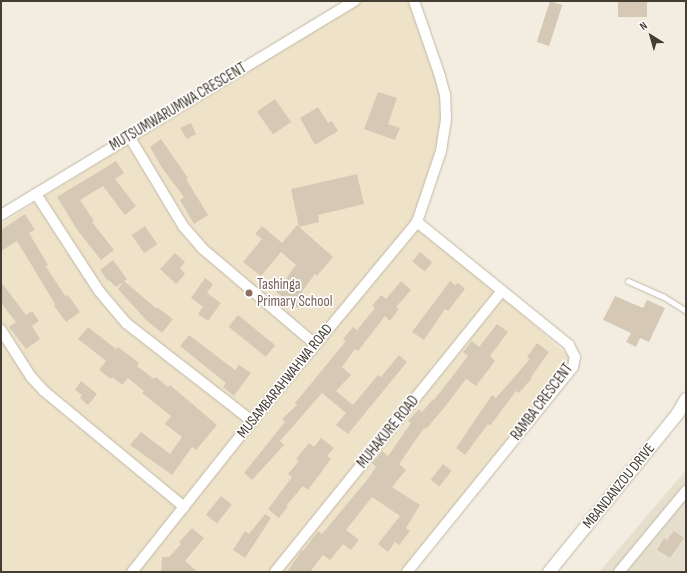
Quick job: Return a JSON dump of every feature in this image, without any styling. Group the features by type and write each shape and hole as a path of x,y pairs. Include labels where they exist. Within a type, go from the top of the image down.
{"street":[{"name":"MUTSUMWARUMWA CRESCENT","path":"1,215 129,136 355,1"},
{"name":"MUSAMBARAHWAHWA ROAD","path":"132,572 252,421 417,222 441,150 446,119 445,95 440,76 414,1"},
{"path":"129,136 183,226 203,249 315,344"},
{"path":"36,194 99,291 126,323 252,421"},
{"name":"RAMBA CRESCENT","path":"406,572 573,367 575,357 569,345 417,222"},
{"name":"MUHAKURE ROAD","path":"275,572 502,292"},
{"path":"1,330 31,376 44,391 184,507"},
{"name":"MBANDANZOU DRIVE","path":"549,572 678,413 686,399"},
{"path":"619,572 686,492"}],"lane":[{"path":"628,281 664,297 686,311"}],"shaded area":[{"name":"Tashinga Primary School","path":"356,1 416,1 447,120 420,224 578,364 402,572 1,572 1,224"},
{"path":"686,470 686,572 599,572"}],"building":[{"path":"550,1 562,5 549,46 537,42"},
{"path":"618,1 647,1 647,17 618,17"},
{"path":"378,92 397,98 388,124 400,128 395,140 364,129"},
{"path":"275,99 291,122 273,135 257,112"},
{"path":"318,107 328,123 332,121 338,131 315,145 300,118"},
{"path":"191,123 196,134 187,139 180,128"},
{"path":"161,139 188,178 186,179 208,215 194,224 180,200 184,197 162,168 150,147"},
{"path":"116,161 124,173 115,179 136,206 125,215 103,186 80,200 94,221 92,222 114,250 101,260 78,231 57,197"},
{"path":"357,174 364,204 318,215 319,222 299,227 291,189"},
{"path":"25,214 35,230 29,233 48,265 46,267 66,297 68,295 80,312 66,322 54,306 55,304 17,241 1,251 1,230"},
{"path":"297,225 333,257 317,276 315,274 301,293 306,296 298,308 276,292 296,265 281,252 261,276 243,262 262,239 255,234 262,226 282,243"},
{"path":"145,226 157,244 144,253 132,235"},
{"path":"420,252 432,262 425,271 412,261"},
{"path":"175,253 185,262 180,268 185,274 176,284 160,269"},
{"path":"113,260 127,279 124,281 156,308 157,307 173,319 162,333 146,320 118,289 123,282 116,287 109,280 108,281 100,270"},
{"path":"205,278 213,284 207,293 221,303 208,321 198,314 203,307 191,298"},
{"path":"401,281 411,290 396,307 399,309 390,321 385,316 358,351 355,349 342,367 351,375 336,391 353,405 378,375 381,377 399,355 407,362 348,434 336,425 346,413 322,393 280,441 284,445 252,480 244,473 285,422 282,419 297,405 295,403 346,341 343,339 353,327 357,330 375,308 372,306 381,295 386,299"},
{"path":"450,281 455,285 458,283 465,289 448,311 445,309 424,340 412,332"},
{"path":"1,282 26,315 32,311 39,321 32,326 40,339 26,349 9,327 16,322 1,303"},
{"path":"615,296 643,308 647,300 665,308 649,342 640,338 636,347 626,342 631,333 603,320"},
{"path":"238,315 275,345 266,357 229,327"},
{"path":"497,324 508,332 490,356 495,361 476,386 466,379 426,429 424,428 399,464 406,470 392,487 420,505 406,528 410,531 399,545 395,542 388,552 378,544 400,516 372,497 346,530 359,540 351,550 343,544 330,560 323,555 310,572 287,572 302,550 303,551 318,531 322,534 367,480 376,467 372,463 382,451 388,456 411,423 408,421 419,409 422,412 433,399 434,400 468,356 463,352 472,341 479,347"},
{"path":"88,327 116,349 118,347 139,363 137,366 154,379 156,377 168,387 170,385 217,425 196,450 192,447 172,475 130,445 141,432 170,454 182,437 165,424 171,416 142,393 144,391 128,378 122,385 112,377 111,379 99,370 106,361 78,339"},
{"path":"189,335 235,370 239,365 251,373 234,396 223,387 226,383 180,346"},
{"path":"537,343 549,352 531,377 532,378 519,393 516,391 490,426 488,424 465,455 456,448 492,395 496,398 530,359 527,357"},
{"path":"81,381 97,394 88,405 80,398 82,395 75,390"},
{"path":"321,438 334,448 327,456 331,459 308,490 303,486 286,506 288,506 279,518 268,509 292,477 288,474 299,461 296,459 309,443 314,447"},
{"path":"443,464 452,471 439,487 431,480"},
{"path":"221,496 232,505 217,523 206,515"},
{"path":"265,514 271,518 245,558 233,550 245,531 249,534"},
{"path":"192,528 204,538 185,561 198,572 161,572 162,557 169,557 181,544 179,542"},
{"path":"674,531 684,538 670,558 657,550 664,538 667,540"}],"place":[{"name":"Tashinga Primary School","path":"249,293"}]}
